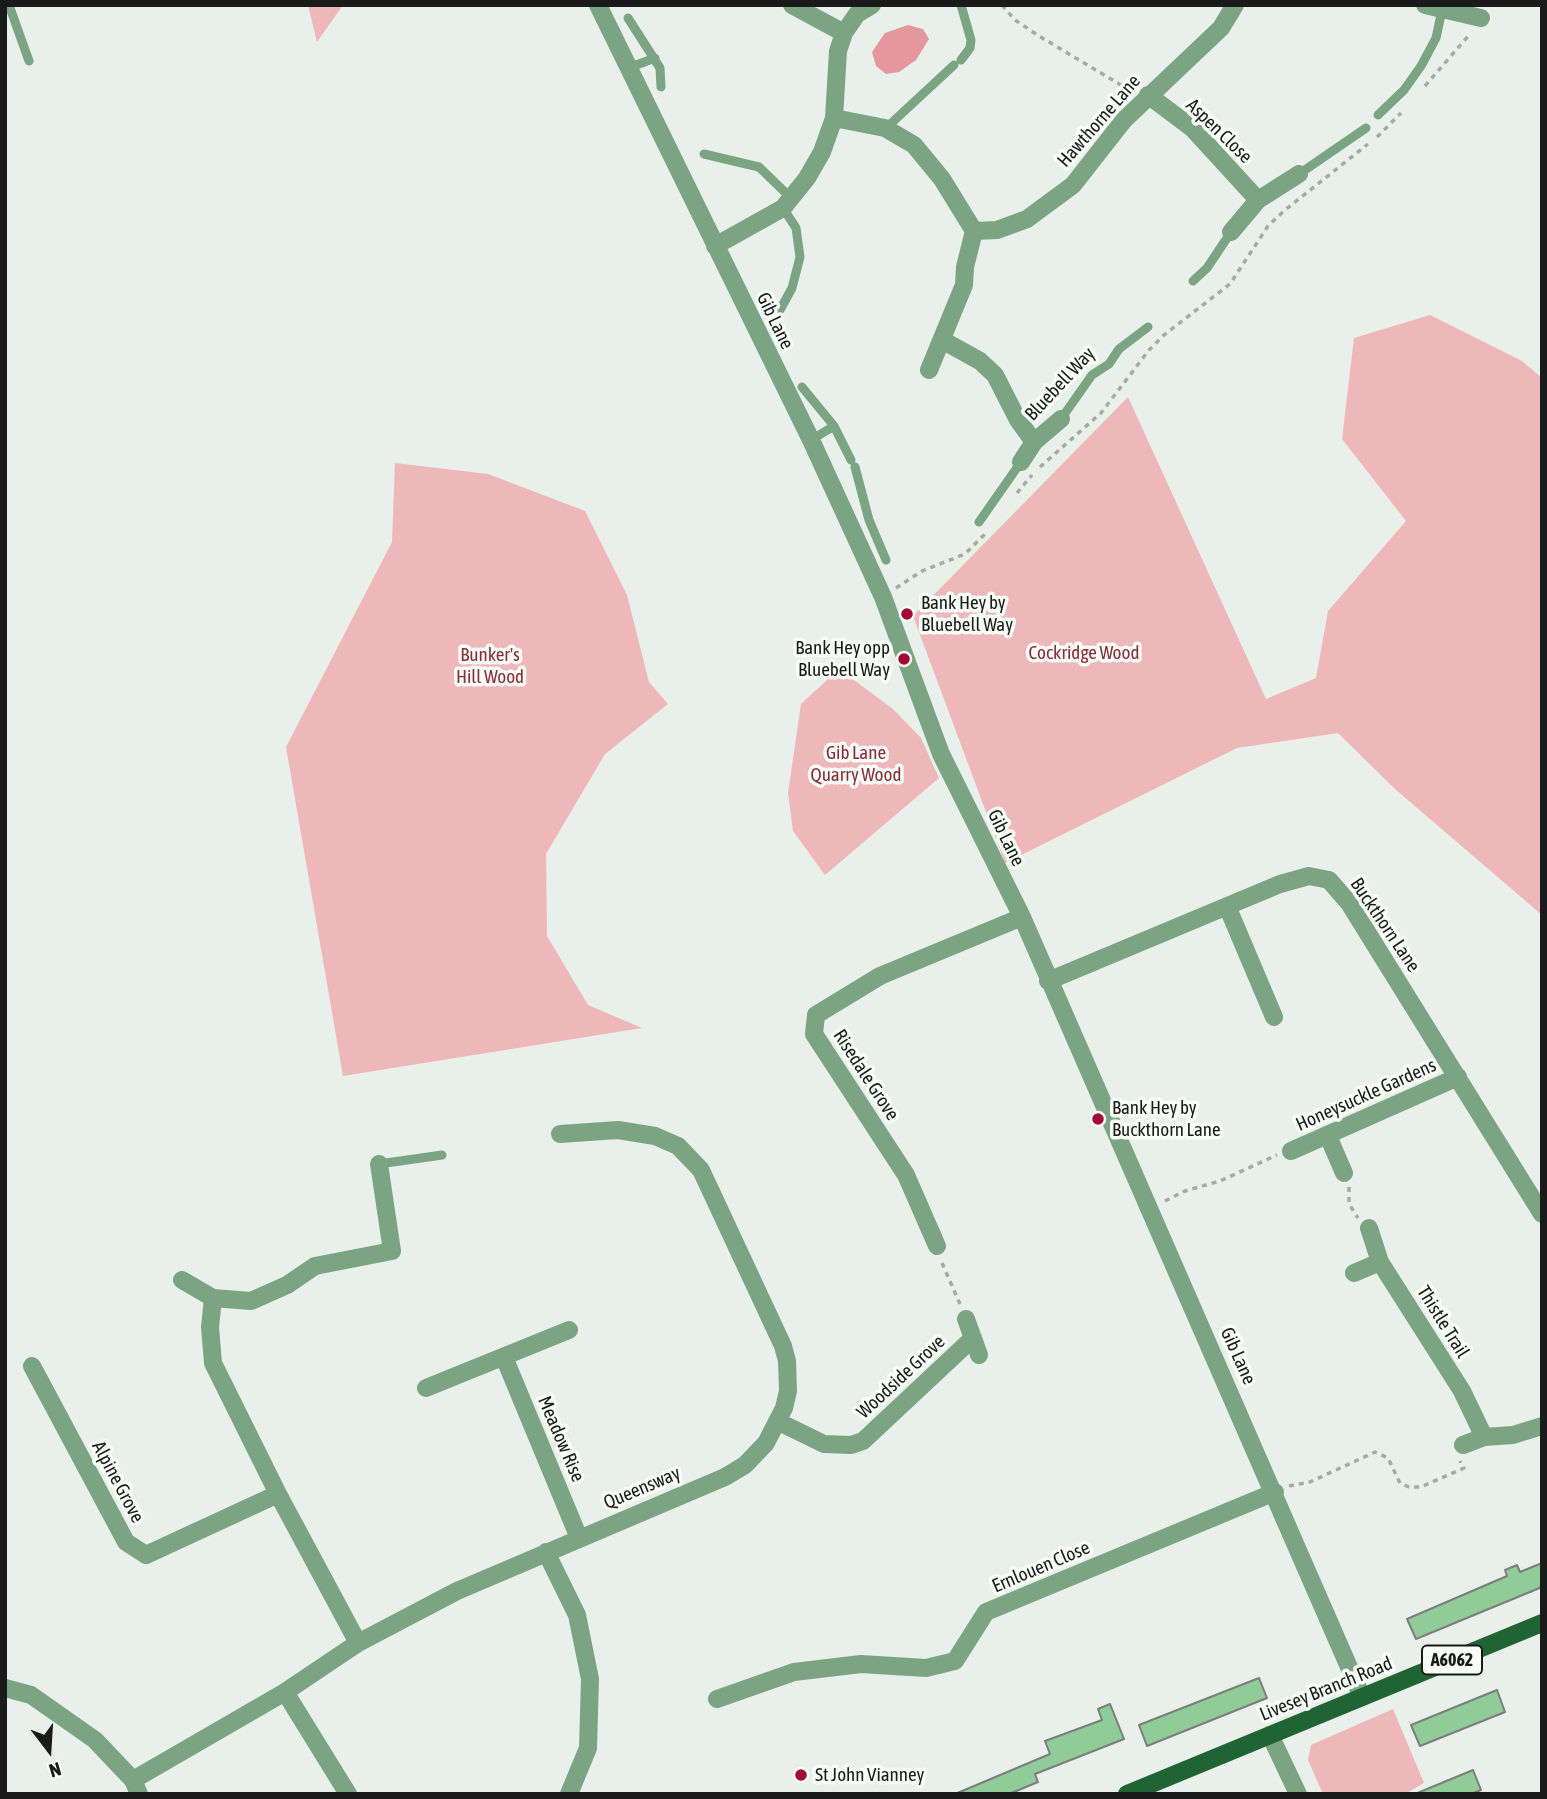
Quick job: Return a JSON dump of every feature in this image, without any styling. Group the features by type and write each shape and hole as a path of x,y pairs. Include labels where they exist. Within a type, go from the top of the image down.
{"main road":[{"name":"Livesey Branch Road","path":"1127,1794 1542,1623"}],"street":[{"name":"Gib Lane","path":"598,5 631,67 715,246 811,440 883,597 941,754 1021,916 1275,1492 1362,1697"},
{"path":"792,5 844,33"},
{"path":"715,246 787,203 822,152 834,118 838,51 844,33 857,14 872,5"},
{"name":"Hawthorne Lane","path":"974,231 1011,226 1051,203 1073,185 1146,97 1221,28 1235,5"},
{"path":"1445,8 1481,18"},
{"name":"Aspen Close","path":"1146,97 1192,128 1258,200"},
{"path":"834,118 885,128 914,145 942,179 974,231 965,267 964,285 929,370"},
{"path":"1231,232 1258,200 1299,174"},
{"name":"Bluebell Way","path":"942,340 980,361 995,374 1018,420 1034,442"},
{"name":"Bluebell Way","path":"1021,462 1034,442 1060,419"},
{"name":"Buckthorn Lane","path":"1048,981 1227,906 1309,876 1329,880 1349,903 1542,1214"},
{"path":"1227,906 1274,1017"},
{"name":"Risedale Grove","path":"937,1247 906,1175 814,1034 816,1015 880,976 1021,916"},
{"name":"Honeysuckle Gardens","path":"1291,1151 1458,1077"},
{"name":"Queensway","path":"136,1787 358,1643 457,1591 745,1465 756,1455 779,1422 788,1391 783,1346 701,1170 678,1146 655,1136 618,1130 560,1135"},
{"path":"1328,1136 1344,1173"},
{"path":"182,1280 213,1298 251,1301 287,1285 315,1266 393,1251 379,1164"},
{"name":"Thistle Trail","path":"1369,1228 1380,1262 1462,1391 1484,1437"},
{"path":"1354,1273 1380,1262"},
{"path":"213,1298 210,1326 213,1363 278,1494 358,1643"},
{"path":"966,1319 979,1355"},
{"path":"426,1388 569,1331"},
{"name":"Woodside Grove","path":"779,1422 824,1444 851,1445 863,1441 973,1338"},
{"name":"Meadow Rise","path":"504,1357 579,1538"},
{"name":"Alpine Grove","path":"32,1366 126,1542 146,1555 278,1494"},
{"path":"1463,1445 1484,1437 1513,1435 1542,1426"},
{"name":"Ernlouen Close","path":"717,1699 794,1672 860,1664 926,1668 955,1661 986,1612 1275,1492"},
{"path":"546,1552 577,1615 590,1679 588,1748 569,1794"},
{"path":"5,1688 31,1695 95,1740 136,1787"},
{"path":"285,1692 348,1794"},
{"path":"1270,1735 1298,1794"}],"lane":[{"path":"9,5 29,61"},
{"path":"885,128 970,48 971,40 961,5"},
{"path":"1378,115 1404,90 1421,66 1436,38 1445,8"},
{"path":"628,18 655,58 662,75 661,87"},
{"path":"631,67 655,58"},
{"path":"1299,174 1366,128"},
{"path":"704,154 759,166 787,203 796,228 800,257 792,288 780,310"},
{"path":"1192,281 1207,268 1231,232"},
{"name":"Bluebell Way","path":"1060,419 1092,375 1109,365 1119,349 1148,327"},
{"path":"802,387 834,426 853,464 862,497 886,560"},
{"path":"811,440 834,426"},
{"path":"979,522 1021,462"},
{"path":"841,506 862,497"},
{"path":"379,1164 442,1155"}],"path":[{"path":"1002,5 1039,36 1146,97"},
{"path":"1417,96 1474,30 1481,18"},
{"path":"1016,494 1039,468 1101,413 1149,350 1230,284 1268,226 1346,163 1408,105"},
{"path":"883,597 922,571 965,554 991,527"},
{"path":"1150,1208 1185,1191 1220,1181 1280,1153 1291,1151"},
{"path":"1344,1173 1349,1180 1351,1212 1369,1228"},
{"path":"937,1247 966,1319"},
{"path":"1275,1492 1310,1482 1375,1452 1388,1458 1404,1486 1421,1487 1464,1468 1454,1448 1463,1445"}],"green space":[{"path":"308,5 343,5 317,42"},
{"name":"Cockridge Wood","path":"1430,315 1522,361 1542,378 1542,915 1395,789 1338,733 1237,748 1005,863 913,616 1128,397 1266,699 1316,678 1328,611 1406,521 1342,439 1354,338"},
{"name":"Bunker's Hill Wood","path":"395,463 488,474 585,511 627,595 649,682 668,704 605,754 546,854 547,936 588,1005 642,1028 343,1076 286,747 392,542"},
{"name":"Gib Lane Quarry Wood","path":"839,669 893,709 921,738 939,778 825,875 793,831 788,793 801,704"},
{"path":"1393,1709 1424,1783 1405,1794 1323,1794 1308,1760 1311,1745"}],"shaded area":[{"path":"908,25 923,29 929,39 916,60 899,72 886,74 876,66 872,52 885,33"}],"building":[{"path":"1542,1563 1542,1587 1416,1639 1407,1619 1507,1576 1505,1570 1517,1565 1520,1572"},
{"path":"1259,1678 1267,1698 1147,1746 1139,1725"},
{"path":"1497,1690 1505,1712 1420,1746 1411,1725"},
{"path":"1110,1704 1124,1739 1035,1774 1038,1782 1009,1794 955,1794 1050,1754 1045,1741 1102,1720 1098,1709"},
{"path":"1473,1770 1481,1790 1471,1794 1415,1794"}],"place":[{"name":"Bank Hey by Bluebell Way","path":"907,614"},
{"name":"Bank Hey opp Bluebell Way","path":"904,659"},
{"name":"Bank Hey by Buckthorn Lane","path":"1098,1119"},
{"name":"St John Vianney","path":"801,1775"}]}
